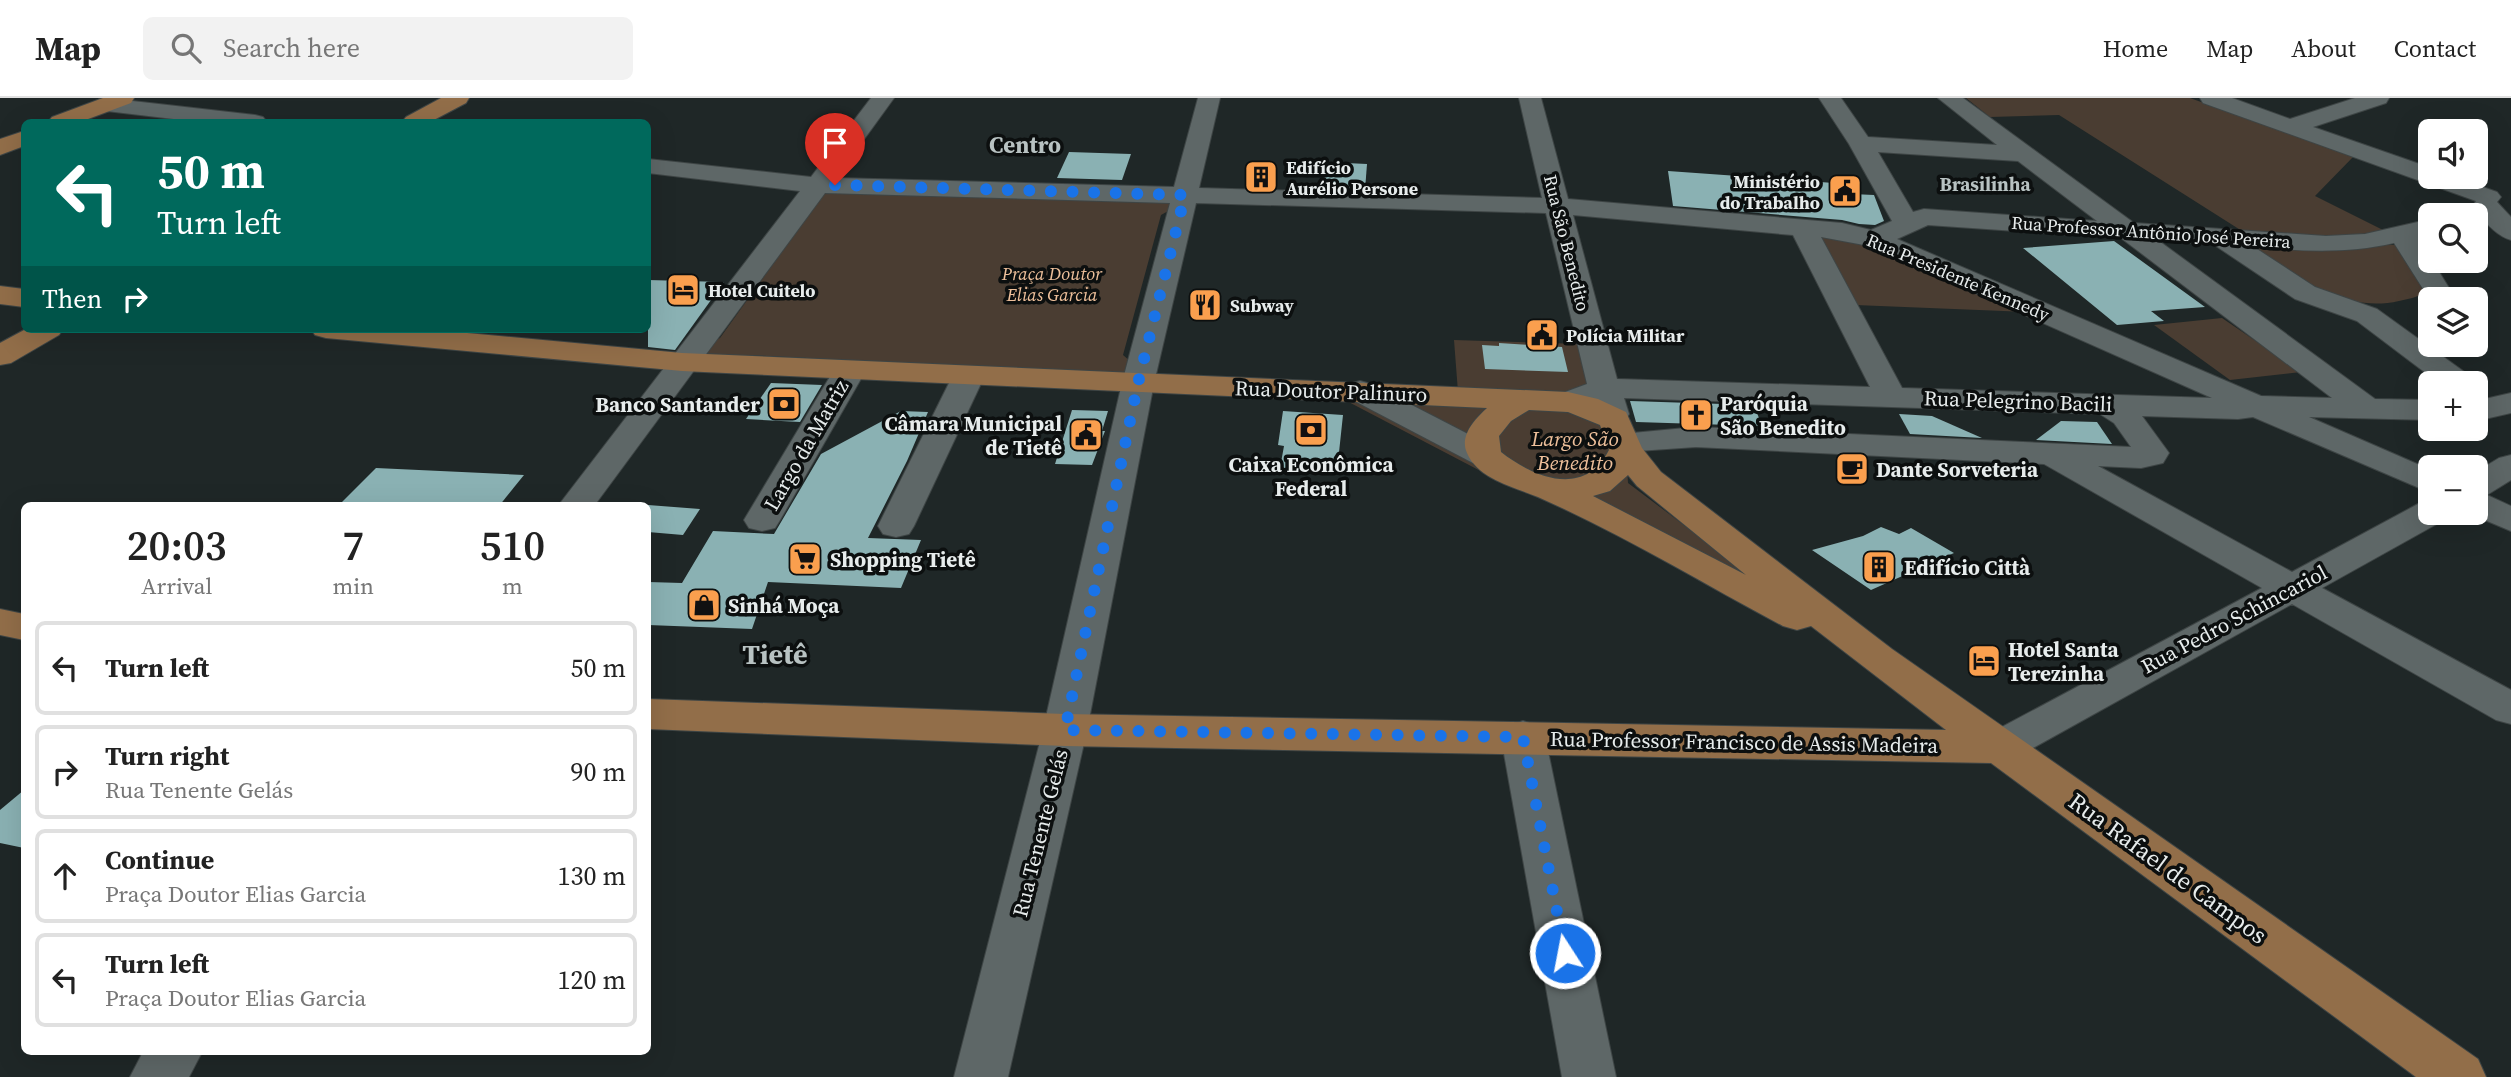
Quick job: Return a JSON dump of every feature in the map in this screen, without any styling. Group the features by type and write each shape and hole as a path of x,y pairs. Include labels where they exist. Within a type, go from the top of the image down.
{"main road":[{"path":"420,119 458,98"},
{"path":"68,119 114,102"},
{"path":"0,148 21,139"},
{"path":"0,295 21,298"},
{"path":"0,356 41,333"},
{"path":"369,333 682,362 1138,383"},
{"name":"Rua Doutor Palinuro","path":"1138,383 1524,400"},
{"path":"1524,400 1568,402 1587,406 1617,425 1649,479 1878,659 1554,491 1496,465 1485,456 1481,443 1492,420 1502,411 1524,400"},
{"path":"1554,491 1579,490 1593,486 1619,467 1617,425"},
{"path":"0,622 21,626"},
{"name":"Rua Rafael de Campos","path":"1878,659 2459,1077"},
{"name":"Rua Professor Francisco de Assis Madeira","path":"651,714 1065,730 2000,747"}],"street":[{"path":"579,502 883,98"},
{"path":"1138,383 1209,98"},
{"name":"Rua São Benedito","path":"1530,98 1617,425"},
{"path":"1830,98 1861,144 1906,223"},
{"path":"1949,98 2365,407"},
{"path":"2211,98 2418,172"},
{"path":"2288,127 2378,98"},
{"path":"114,102 234,119"},
{"path":"1861,144 2023,154"},
{"path":"651,166 817,185 1185,195"},
{"path":"2487,203 2511,183"},
{"path":"2453,189 2478,203"},
{"name":"Rua Presidente Kennedy","path":"1185,195 1557,206 1802,227 1874,239 2418,476"},
{"path":"2488,211 2511,232"},
{"name":"Rua Professor Antônio José Pereira","path":"1874,239 1906,223 1933,217 2344,244 2418,230"},
{"path":"1802,227 1891,397"},
{"path":"2401,233 2436,287"},
{"path":"2219,237 2305,293 2367,315 2443,371"},
{"path":"2367,315 2418,303"},
{"name":"Largo da Matriz","path":"762,520 850,370"},
{"path":"896,526 970,375"},
{"name":"Rua Tenente Gelás","path":"981,1077 1065,730 1138,383"},
{"path":"1360,391 1485,456"},
{"path":"1824,395 1847,444"},
{"name":"Rua Pelegrino Bacili","path":"1617,425 1824,395 2238,409 2259,406 2418,409"},
{"path":"1617,425 1696,437 2141,458 2151,456 2152,453 2126,416 2106,404"},
{"path":"2049,453 2511,709"},
{"path":"2488,479 2511,465"},
{"path":"2488,509 2511,520"},
{"name":"Rua Pedro Schincariol","path":"2000,747 2418,519"},
{"path":"1523,737 1589,1077"},
{"path":"156,1077 173,1055"}],"green space":[{"path":"1966,98 2190,98 2353,157 2315,196 2385,231 2339,237 2242,231 2059,115 1990,117"},
{"name":"Praça Doutor Elias Garcia","path":"818,191 1171,198 1170,210 1161,215 1123,355 1131,362 1127,374 749,355 733,359 707,358 702,353 709,343 720,338 818,201"},
{"path":"1818,234 1899,255 2028,312 1855,305"},
{"path":"2252,243 2397,245 2424,287 2418,287 2418,296 2409,299 2378,304 2358,302 2319,290 2248,248"},
{"path":"2222,318 2301,372 2230,380 2154,325"},
{"path":"1454,340 1580,344 1590,384 1564,396 1458,392"},
{"name":"Largo São Benedito","path":"1341,398 1569,411 1601,422 1627,468 1628,483 1765,586 1535,472 1513,488"}],"building":[{"path":"1069,152 1131,154 1122,180 1057,178"},
{"path":"1325,162 1367,164 1365,190 1321,189"},
{"path":"1668,171 1848,184 1852,194 1874,195 1884,221 1875,225 1859,224 1842,220 1673,206"},
{"path":"2114,241 2205,307 2151,311 2164,321 2117,325 2023,248"},
{"path":"651,280 724,282 675,350 648,347 648,333 651,333"},
{"path":"1499,343 1562,347 1568,372 1485,369 1482,345 1499,346"},
{"name":"Banco Santander","path":"771,383 822,385 800,422 746,419"},
{"name":"Paróquia São Benedito","path":"1630,401 1754,405 1762,426 1636,422"},
{"name":"Câmara Municipal de Tietê","path":"1072,410 1108,411 1102,431 1105,431 1092,465 1055,464"},
{"path":"901,411 928,412 907,461 868,538 921,540 901,588 768,582 752,629 651,625 651,582 682,583 713,531 774,534 821,454"},
{"name":"Caixa Econômica Federal","path":"1283,411 1343,415 1337,471 1280,468 1284,446 1278,445"},
{"path":"1899,414 1932,416 1982,438 1910,434"},
{"path":"2061,421 2097,422 2112,444 2036,440"},
{"path":"376,468 524,475 502,502 342,502"},
{"path":"651,505 700,509 683,535 651,532"},
{"name":"Edifício Città","path":"1881,527 1899,534 1911,528 1954,553 1871,590 1812,550 1863,536"},
{"path":"21,792 21,847 0,843 0,810"}],"place":[{"name":"Edifício Aurélio Persone","path":"1261,177"},
{"name":"Ministério do Trabalho","path":"1845,191"},
{"name":"Hotel Cuitelo","path":"683,290"},
{"name":"Subway","path":"1205,305"},
{"name":"Polícia Militar","path":"1542,335"},
{"name":"Banco Santander","path":"784,404"},
{"name":"Paróquia São Benedito","path":"1696,415"},
{"name":"Caixa Econômica Federal","path":"1311,430"},
{"name":"Câmara Municipal de Tietê","path":"1086,435"},
{"name":"Dante Sorveteria","path":"1852,469"},
{"name":"Shopping Tietê","path":"805,559"},
{"name":"Edifício Città","path":"1879,567"},
{"name":"Sinhá Moça","path":"704,605"},
{"name":"Hotel Santa Terezinha","path":"1984,661"}],"district":[{"name":"Centro","path":"1025,145"},
{"name":"Brasilinha","path":"1985,184"},
{"name":"Tietê","path":"775,654"}],"route":[{"path":"835,185 1185,195 1138,383 1065,730 1523,737 1565,953"}]}
